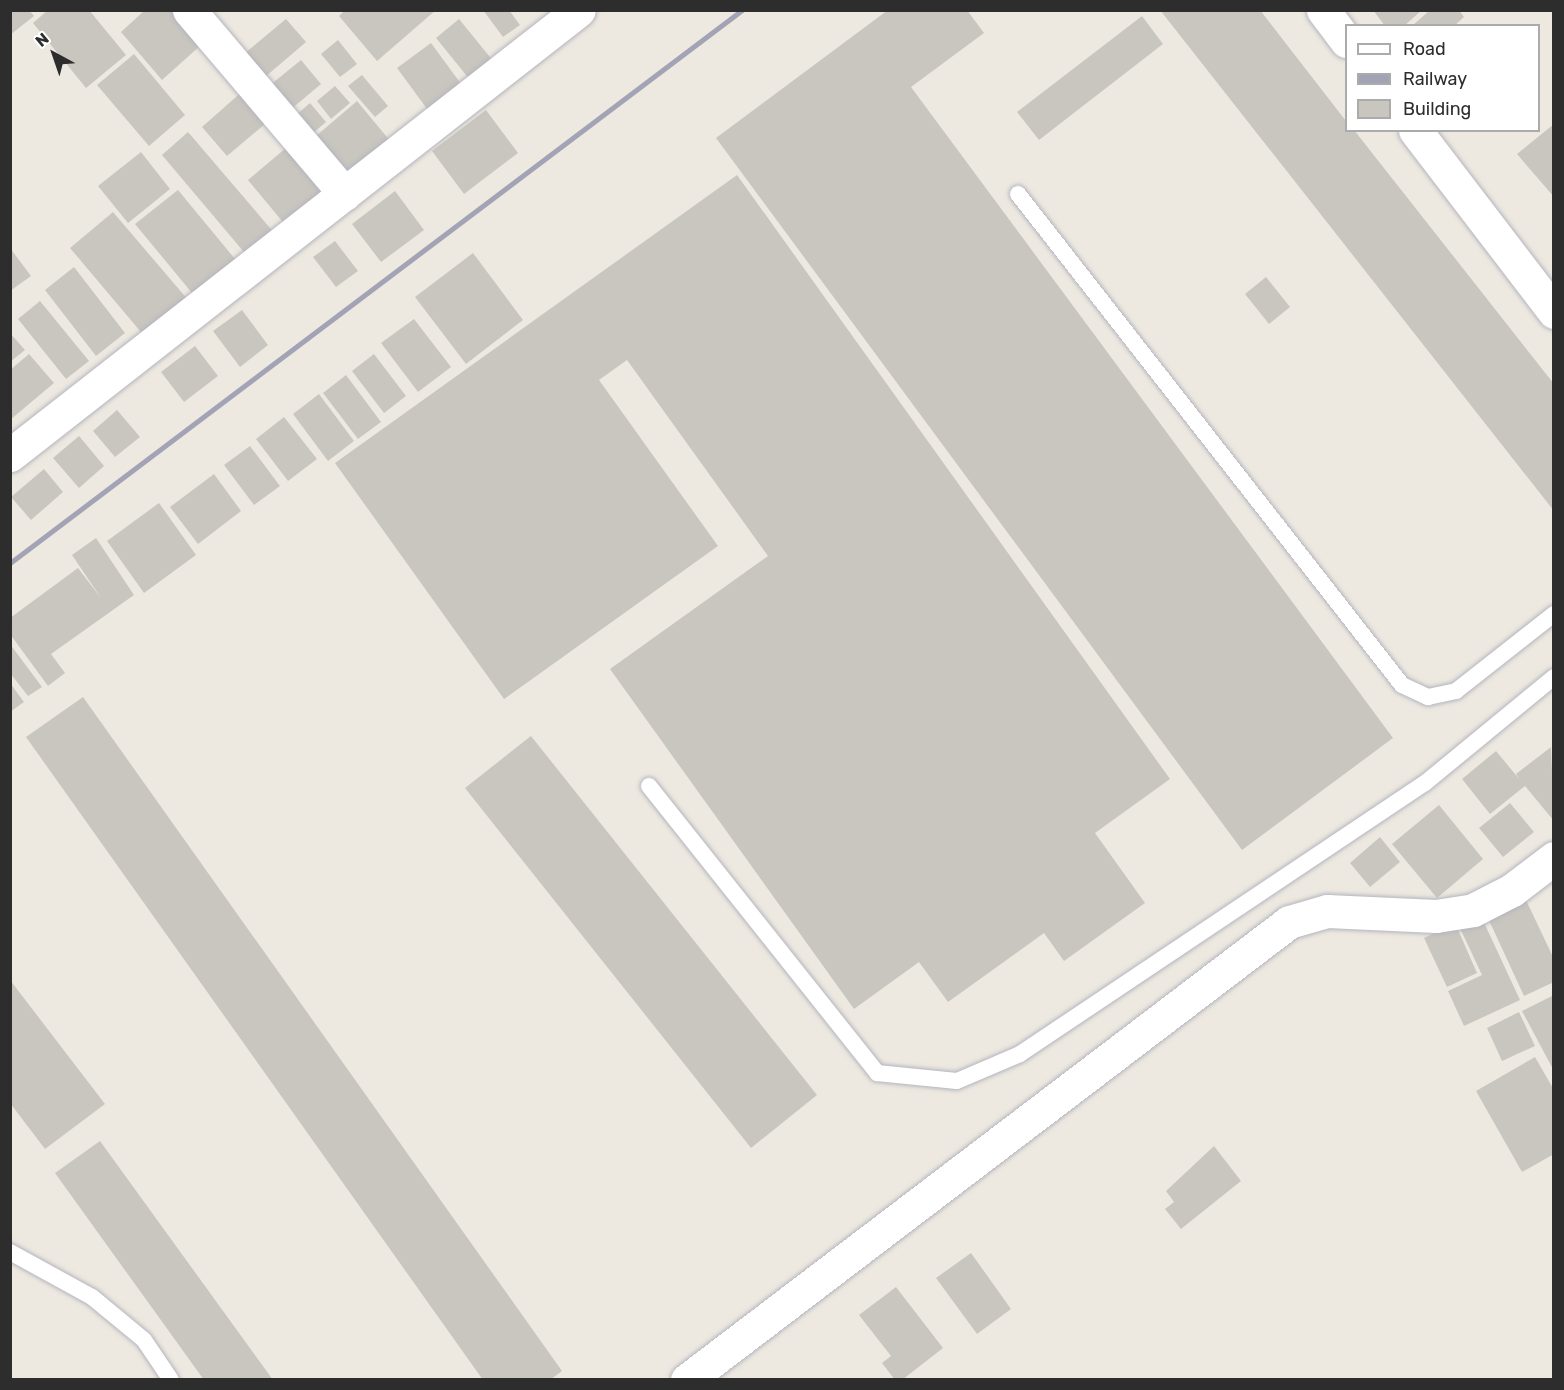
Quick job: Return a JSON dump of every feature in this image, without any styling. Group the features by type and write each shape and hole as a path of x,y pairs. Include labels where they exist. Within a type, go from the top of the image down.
{"street":[{"path":"189,10 345,194"},
{"path":"10,455 579,10"},
{"path":"1323,10 1345,38"},
{"path":"1417,132 1554,312"},
{"path":"687,1380 1289,922 1327,911 1436,916 1473,910 1512,890 1554,858"}],"lane":[{"path":"1018,194 1402,686 1428,697 1456,691 1554,614"},
{"path":"649,786 877,1073 957,1081 1020,1054 1425,783 1554,676"},
{"path":"10,1252 92,1296 144,1340 171,1380"}],"building":[{"path":"10,10 29,10 34,16 10,35"},
{"path":"48,10 89,10 126,55 86,88 33,23"},
{"path":"145,10 170,10 201,45 162,80 121,32"},
{"path":"345,10 436,10 377,61 339,16"},
{"path":"483,10 509,10 520,25 503,37"},
{"path":"888,10 967,10 984,33 911,87 1393,738 1242,850 716,138"},
{"path":"1160,10 1260,10 1345,120 1345,132 1356,132 1554,384 1554,511"},
{"path":"1373,10 1422,10 1406,24 1384,24"},
{"path":"1430,10 1459,10 1464,17 1456,24 1414,24"},
{"path":"1142,16 1163,44 1039,140 1017,112"},
{"path":"286,19 306,42 265,77 245,53"},
{"path":"459,19 498,67 475,86 436,38"},
{"path":"338,40 357,64 340,77 321,54"},
{"path":"431,43 467,92 433,117 397,68"},
{"path":"134,54 185,115 149,146 97,85"},
{"path":"301,60 321,84 289,111 269,86"},
{"path":"362,75 388,106 375,117 348,86"},
{"path":"335,86 350,103 331,119 317,101"},
{"path":"245,89 271,119 227,156 202,127"},
{"path":"357,101 391,142 344,183 309,142"},
{"path":"310,103 326,122 306,139 290,120"},
{"path":"486,110 518,153 464,194 432,151"},
{"path":"1554,124 1554,197 1517,154"},
{"path":"188,132 276,235 249,258 162,155"},
{"path":"287,147 326,194 287,227 248,180"},
{"path":"141,152 170,189 128,223 98,186"},
{"path":"737,175 1170,779 1095,833 1145,903 1064,961 1044,933 948,1002 919,962 854,1009 610,669 768,556 627,360 599,380 718,546 504,699 335,463"},
{"path":"178,190 235,259 192,293 135,224"},
{"path":"395,191 424,230 381,262 352,224"},
{"path":"113,212 189,301 146,338 70,248"},
{"path":"335,241 358,271 336,287 313,257"},
{"path":"10,248 31,276 10,291"},
{"path":"473,253 523,320 466,364 415,297"},
{"path":"74,267 125,333 96,356 45,290"},
{"path":"1266,277 1290,307 1269,324 1245,294"},
{"path":"40,301 89,361 66,379 18,319"},
{"path":"242,310 268,345 240,367 213,331"},
{"path":"414,319 451,367 418,392 381,343"},
{"path":"10,333 25,350 10,362"},
{"path":"195,346 218,376 184,402 161,372"},
{"path":"29,354 54,383 10,420 10,370"},
{"path":"374,354 406,396 384,413 352,371"},
{"path":"346,375 381,422 358,439 323,393"},
{"path":"319,394 354,441 328,461 293,414"},
{"path":"117,410 140,437 115,457 93,431"},
{"path":"284,417 317,459 288,481 256,439"},
{"path":"79,436 104,466 79,488 53,458"},
{"path":"250,446 280,486 254,505 224,465"},
{"path":"44,469 63,492 31,520 11,497"},
{"path":"214,474 241,511 198,544 170,507"},
{"path":"159,503 196,555 144,593 107,541"},
{"path":"96,538 134,595 51,654 65,673 48,686 10,634 10,618 78,568 101,598 72,555"},
{"path":"10,644 42,687 28,696 10,673"},
{"path":"10,683 24,702 10,712"},
{"path":"83,697 562,1371 550,1380 483,1380 26,737"},
{"path":"531,736 817,1095 751,1148 465,788"},
{"path":"1551,747 1554,821 1525,786 1490,814 1462,779 1496,751 1520,780 1516,774"},
{"path":"1510,803 1534,832 1503,857 1479,828"},
{"path":"1439,805 1483,859 1437,898 1392,844"},
{"path":"1380,837 1400,862 1370,887 1350,863"},
{"path":"1525,898 1554,959 1554,982 1524,996 1487,916"},
{"path":"1481,916 1520,1000 1464,1026 1448,991 1482,975 1459,926"},
{"path":"1455,923 1477,973 1447,987 1424,938"},
{"path":"10,980 105,1104 45,1149 10,1103"},
{"path":"1554,995 1554,1071 1522,1011"},
{"path":"1519,1012 1535,1046 1502,1061 1487,1028"},
{"path":"1535,1057 1554,1090 1554,1154 1522,1172 1476,1091"},
{"path":"100,1141 273,1380 204,1380 55,1173"},
{"path":"1214,1146 1241,1181 1181,1229 1165,1209 1174,1202 1166,1191"},
{"path":"971,1253 1011,1309 977,1334 936,1278"},
{"path":"896,1287 943,1348 902,1380 895,1380 882,1363 891,1356 859,1315"}],"railway":[{"path":"10,563 742,10"}]}
